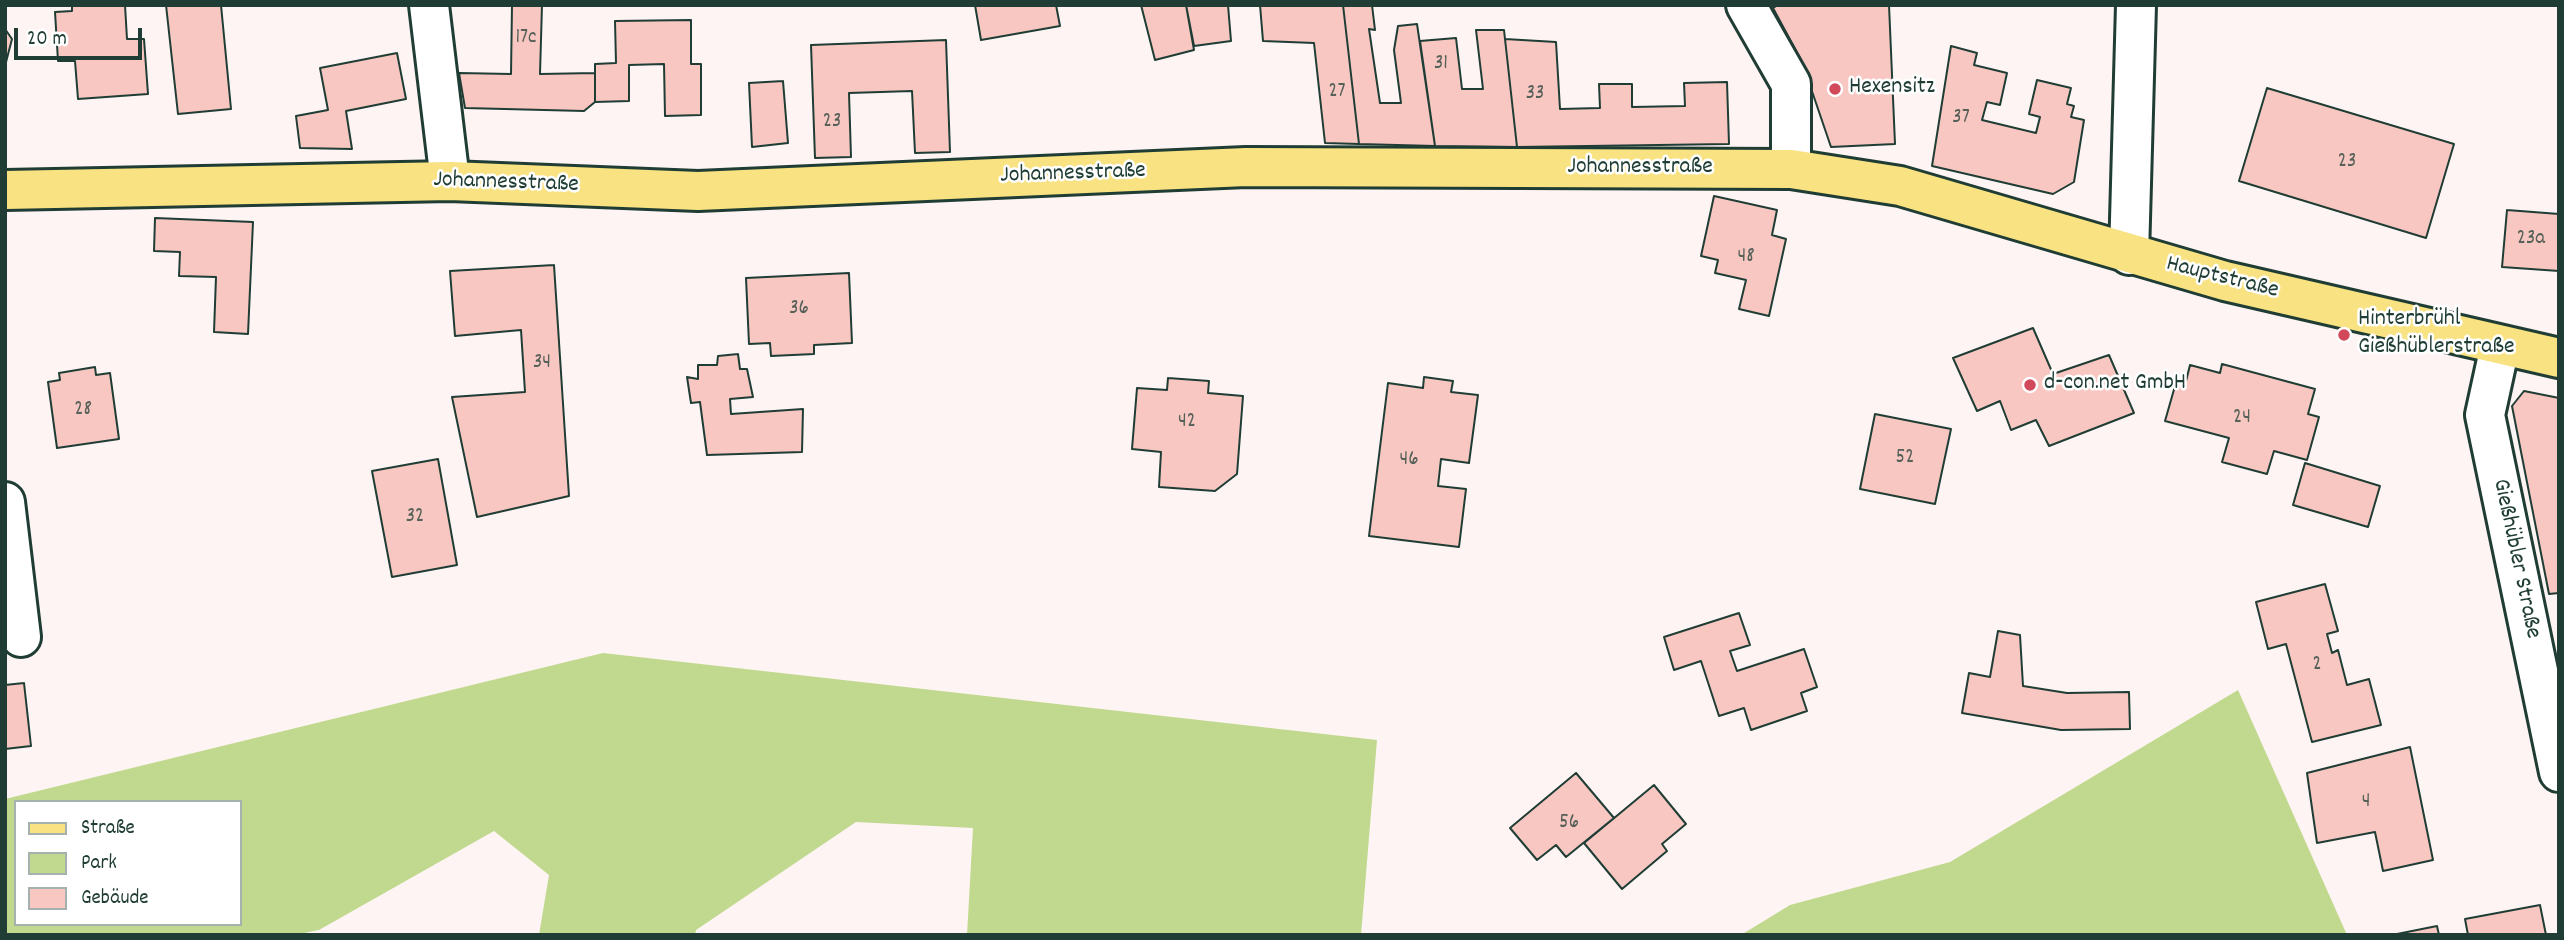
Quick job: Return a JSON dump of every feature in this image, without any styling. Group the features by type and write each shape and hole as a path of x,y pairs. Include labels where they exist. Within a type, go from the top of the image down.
{"main road":[{"name":"Johannesstraße","path":"5,190 450,181 698,191 1246,167 1791,169 1900,186 2129,255"},
{"name":"Hauptstraße","path":"2129,255 2225,282 2559,358"}],"street":[{"path":"429,5 450,181"},
{"path":"1746,5 1791,84 1791,169"},
{"path":"2129,255 2136,5"},
{"name":"Gießhübler Straße","path":"2500,346 2485,415 2559,772"},
{"path":"5,502 21,637"}],"green space":[{"path":"603,653 1377,740 1361,935 967,935 973,828 856,822 696,930 695,935 539,935 549,875 494,831 319,930 294,935 5,935 5,799"},
{"path":"2238,690 2347,935 1741,935 1790,905 1950,862"}],"building":[{"path":"72,5 125,5 127,39 144,39 148,94 78,99 75,61 58,61 55,12 72,11"},
{"path":"166,5 221,5 231,109 178,114"},
{"path":"512,5 542,5 540,74 595,73 595,102 584,111 465,108 459,73 511,74"},
{"path":"975,5 1056,5 1060,26 981,40"},
{"path":"1141,5 1186,5 1194,50 1155,60"},
{"path":"1186,5 1228,5 1231,41 1194,46"},
{"path":"1260,5 1343,5 1359,144 1325,143 1314,43 1263,41"},
{"path":"1343,5 1372,5 1375,30 1369,29 1380,103 1401,103 1394,50 1398,26 1417,24 1435,146 1359,144"},
{"path":"1778,5 1889,5 1895,144 1831,147 1802,62 1773,8"},
{"path":"691,20 691,64 701,64 701,115 665,116 664,64 629,65 629,101 595,102 595,64 616,63 615,21"},
{"path":"5,29 12,39 5,66"},
{"path":"1476,30 1504,30 1517,147 1435,146 1420,41 1456,38 1462,89 1483,89"},
{"path":"1505,39 1556,42 1560,109 1600,108 1599,84 1632,84 1632,107 1685,106 1684,83 1727,82 1729,144 1517,147"},
{"path":"946,40 950,152 915,153 912,91 849,93 851,157 815,158 811,45"},
{"path":"1951,46 1977,53 1974,65 2007,73 2000,105 1987,102 1982,120 2036,133 2040,117 2029,114 2037,80 2071,88 2067,104 2074,106 2071,117 2084,120 2074,182 2053,194 1932,166"},
{"path":"397,53 406,99 346,111 352,149 300,148 296,116 328,110 320,68"},
{"path":"783,81 788,143 752,147 749,83"},
{"path":"2267,88 2454,144 2426,238 2239,181"},
{"path":"1714,196 1777,210 1772,235 1786,239 1769,316 1739,309 1746,280 1715,273 1718,260 1701,256"},
{"path":"2507,210 2559,214 2559,271 2502,267"},
{"path":"155,218 253,222 248,334 214,332 216,277 179,276 180,252 154,251"},
{"path":"554,265 569,496 477,517 452,397 525,392 521,330 455,336 450,271"},
{"path":"849,273 852,343 814,345 814,354 771,356 770,343 749,344 746,278"},
{"path":"2033,328 2053,374 2109,355 2134,413 2049,446 2036,420 2011,430 2000,401 1977,411 1953,358"},
{"path":"738,354 740,369 747,369 753,397 730,399 731,414 803,409 802,452 707,455 700,402 691,403 687,377 698,379 698,365 717,365 718,356"},
{"path":"2222,364 2315,389 2308,414 2319,417 2307,460 2274,451 2267,474 2222,462 2229,438 2165,421 2177,379 2186,381 2190,365 2220,373"},
{"path":"95,367 96,375 110,373 119,439 57,448 48,382 60,380 59,373"},
{"path":"1424,377 1453,381 1451,392 1478,395 1469,463 1441,459 1438,486 1466,489 1459,547 1369,536 1388,383 1423,388"},
{"path":"1168,378 1209,381 1208,393 1243,396 1237,474 1215,491 1159,487 1161,452 1132,449 1137,388 1167,390"},
{"path":"2524,391 2559,398 2559,593 2549,594 2512,406"},
{"path":"1875,414 1951,429 1935,504 1860,489"},
{"path":"438,459 457,565 392,577 372,471"},
{"path":"2305,463 2380,486 2368,527 2293,505"},
{"path":"2325,584 2338,631 2327,634 2332,653 2338,650 2347,685 2369,679 2381,725 2312,742 2286,644 2268,649 2256,602"},
{"path":"1739,613 1750,645 1730,651 1737,671 1804,649 1817,687 1801,693 1807,711 1751,730 1744,708 1719,716 1701,661 1674,670 1664,637"},
{"path":"1998,631 2020,635 2023,686 2067,693 2129,692 2130,729 2061,730 1962,713 1969,673 1990,677"},
{"path":"24,683 31,746 5,749 5,685"},
{"path":"2410,747 2433,860 2383,871 2375,832 2317,843 2307,773"},
{"path":"1576,773 1614,818 1566,857 1556,845 1537,860 1510,828"},
{"path":"1654,785 1686,824 1662,844 1667,851 1622,889 1584,843"},
{"path":"2540,905 2546,935 2468,935 2465,919"},
{"path":"2437,926 2439,935 2392,935"}],"place":[{"name":"Hexensitz","path":"1835,89"},
{"name":"Hinterbrühl Gießhüblerstraße","path":"2344,335"},
{"name":"d-con.net GmbH","path":"2030,385"}]}
